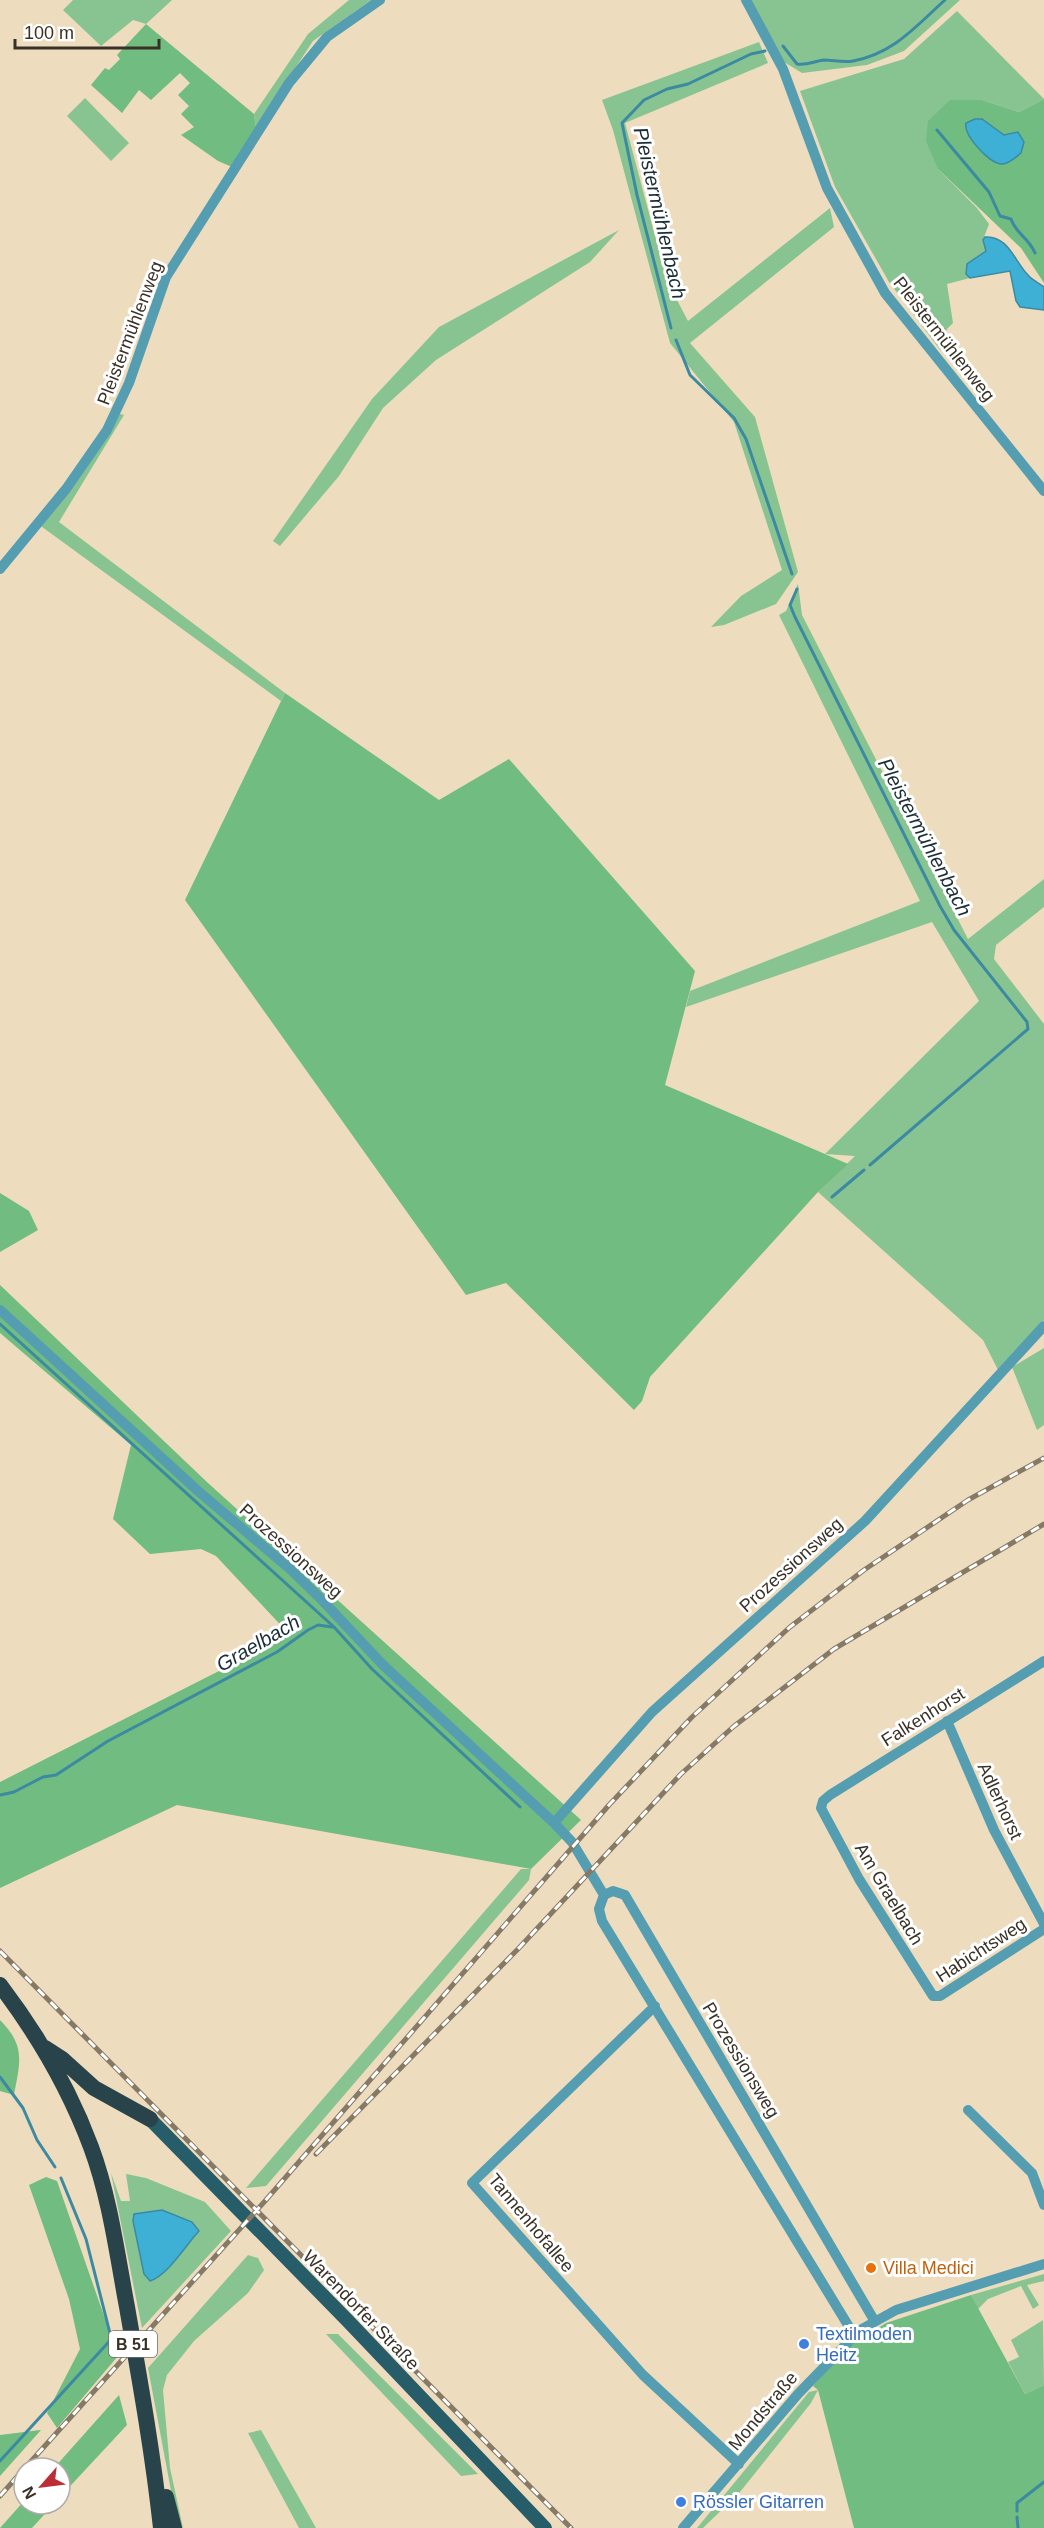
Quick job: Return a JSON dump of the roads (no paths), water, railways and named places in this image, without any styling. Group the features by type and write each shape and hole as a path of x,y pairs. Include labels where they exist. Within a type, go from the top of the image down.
{"highway":[{"name":"B 51","path":"0,1985 45,2048 94,2155 116,2247 154,2462 161,2528"},
{"path":"45,2048 62,2058 94,2088 150,2119"},
{"name":"B 51","path":"154,2462 174,2528"}],"main road":[{"name":"Warendorfer Straße","path":"150,2119 544,2528"}],"street":[{"name":"Pleistermühlenweg","path":"0,569 66,489 107,430 129,383 166,277 303,62 327,37 380,0"},
{"name":"Pleistermühlenweg","path":"746,0 783,69 827,188 885,293 1044,491"},
{"name":"Prozessionsweg","path":"0,1310 198,1491 298,1577 383,1665 554,1823 572,1842 604,1895 613,1891 625,1895 874,2320"},
{"name":"Prozessionsweg","path":"554,1823 652,1712 866,1521 1044,1326"},
{"name":"Falkenhorst","path":"822,1804 827,1798 1044,1661"},
{"name":"Adlerhorst","path":"947,1721 994,1830 1044,1926"},
{"name":"Am Graelbach","path":"822,1804 823,1813 859,1879 935,1997"},
{"path":"604,1895 599,1909 602,1921 854,2335"},
{"name":"Habichtsweg","path":"935,1997 1044,1926"},
{"name":"Tannenhofallee","path":"655,2006 472,2183 643,2375 739,2464"},
{"path":"968,2110 1032,2173 1044,2205"},
{"name":"Mondstraße","path":"683,2528 798,2394 854,2335 874,2320 896,2310 1044,2264"}],"water":[{"path":"982,119 1004,135 1018,132 1024,142 1021,153 1004,164 990,159 978,148 966,128 966,123"},
{"path":"985,237 1000,240 1010,250 1023,270 1044,287 1044,310 1020,307 1016,301 1010,271 970,278 966,274 967,264 986,251 983,240"},
{"path":"162,2210 192,2222 199,2231 170,2266 150,2281 144,2274 133,2221 134,2214"}],"waterway":[{"name":"Pleistermühlenbach","path":"783,46 797,64 824,60 850,62 880,52 903,38 945,0"},
{"name":"Pleistermühlenbach","path":"671,328 637,195 622,123 644,100 667,89 688,84 751,54 765,51"},
{"path":"937,130 989,192 1000,216 1011,219 1035,253"},
{"name":"Pleistermühlenbach","path":"676,340 690,375 734,418 746,439 792,574"},
{"name":"Pleistermühlenbach","path":"797,589 790,605 795,617 940,906 954,930 1027,1022 1028,1029 870,1165"},
{"name":"Pleistermühlenbach","path":"832,1197 864,1170"},
{"path":"0,1324 334,1627 372,1669 520,1807"},
{"name":"Graelbach","path":"0,1795 14,1792 43,1777 56,1775 108,1741 277,1652 308,1630 318,1625 332,1627"},
{"path":"0,2077 23,2108 37,2140 55,2167"},
{"path":"61,2178 86,2239 113,2345"},
{"path":"0,2461 116,2334"},
{"path":"1017,2511 1017,2503 1044,2482"},
{"path":"1017,2517 1018,2528"}],"railway":[{"path":"36,2456 265,2201 609,1805 692,1717 790,1627 864,1570 968,1500 1044,1458"},
{"path":"316,2154 518,1949 681,1774 733,1727 834,1649 1044,1524"},
{"path":"0,1951 571,2528"},
{"path":"0,2496 12,2482"}],"place":[{"name":"Villa Medici","path":"871,2268"},
{"name":"Textilmoden Heitz","path":"804,2344"},
{"name":"Rössler Gitarren","path":"681,2502"}]}
